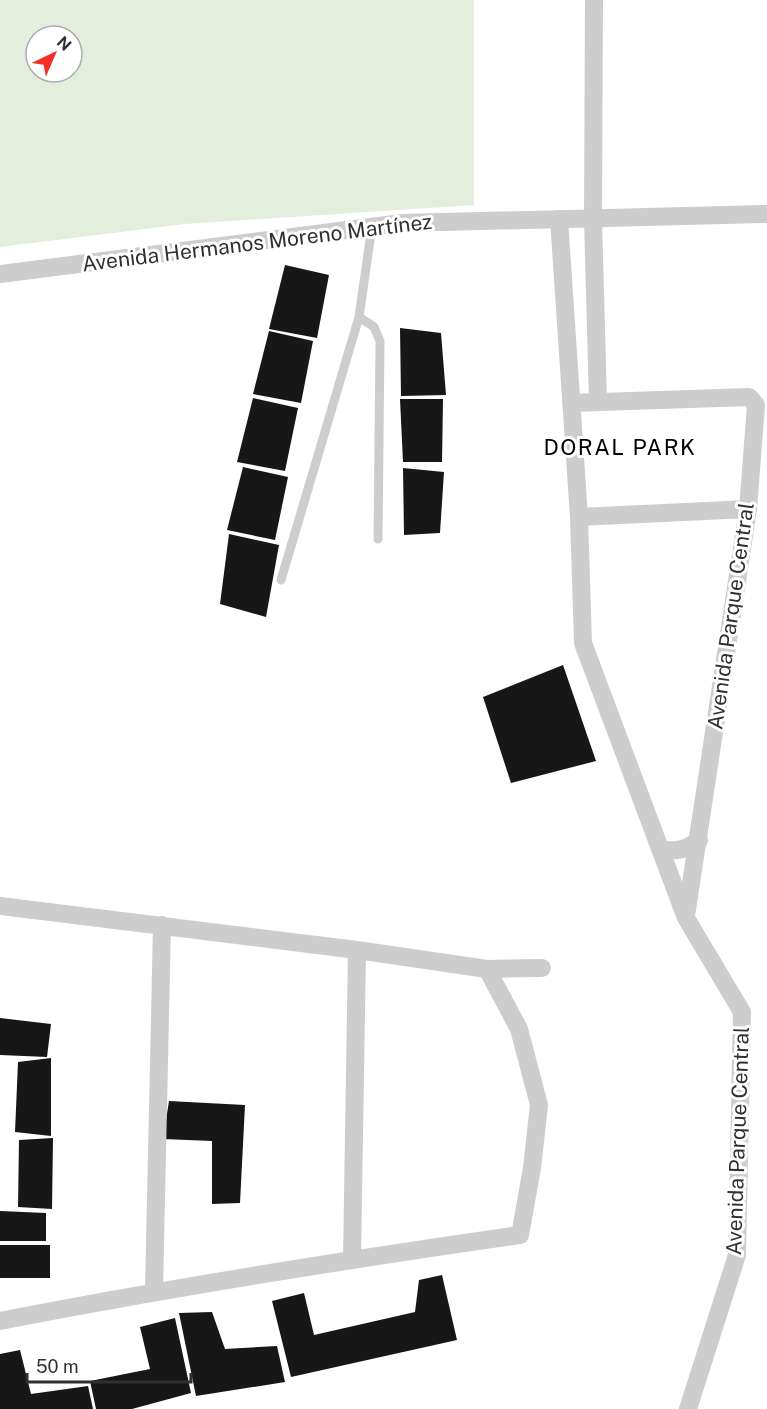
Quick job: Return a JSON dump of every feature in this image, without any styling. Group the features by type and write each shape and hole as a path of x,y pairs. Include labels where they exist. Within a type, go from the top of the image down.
{"street":[{"path":"571,403 598,402 593,219 594,0"},
{"name":"Avenida Hermanos Moreno Martínez","path":"0,274 402,223 767,214"},
{"name":"Avenida Parque Central","path":"559,219 579,517 583,643 686,918 742,1012 737,1256 688,1409"},
{"name":"Avenida Parque Central","path":"598,402 749,397 756,405 747,509 686,918"},
{"path":"579,517 747,509"},
{"path":"660,849 681,850 699,840"},
{"path":"0,906 357,950 487,969 542,968"},
{"path":"154,1291 162,925"},
{"path":"352,1259 357,950"},
{"path":"0,1320 154,1291 520,1235 532,1168 539,1105 519,1029 487,969"}],"lane":[{"path":"282,580 359,317 372,226"},
{"path":"359,317 374,327 380,341 378,539"}],"green space":[{"path":"0,0 474,0 474,205 185,224 0,247"}],"building":[{"path":"285,265 329,275 317,338 269,329"},
{"path":"400,328 441,333 446,395 401,396"},
{"path":"269,331 313,341 301,403 253,394"},
{"path":"253,398 298,408 285,471 237,462"},
{"path":"400,399 443,399 442,462 403,462"},
{"path":"243,467 288,477 275,540 227,530"},
{"path":"403,468 444,472 440,533 404,535"},
{"path":"229,534 279,545 266,617 220,604"},
{"path":"563,665 596,761 511,783 483,697"},
{"path":"0,1018 51,1024 47,1057 0,1055"},
{"path":"51,1058 51,1136 15,1132 18,1062"},
{"path":"169,1101 245,1105 240,1203 212,1204 212,1141 163,1139"},
{"path":"53,1138 52,1209 18,1207 19,1140"},
{"path":"0,1211 46,1213 46,1241 0,1241"},
{"path":"0,1245 50,1245 50,1278 0,1278"},
{"path":"442,1275 457,1340 291,1377 272,1301 304,1293 314,1335 415,1312 419,1280"},
{"path":"212,1312 225,1349 277,1346 285,1382 196,1396 179,1313"},
{"path":"175,1318 191,1393 132,1409 96,1409 90,1381 150,1369 140,1327"},
{"path":"20,1350 31,1394 88,1386 93,1409 0,1409 0,1354"}],"district":[{"name":"DORAL PARK","path":"620,447"}]}
